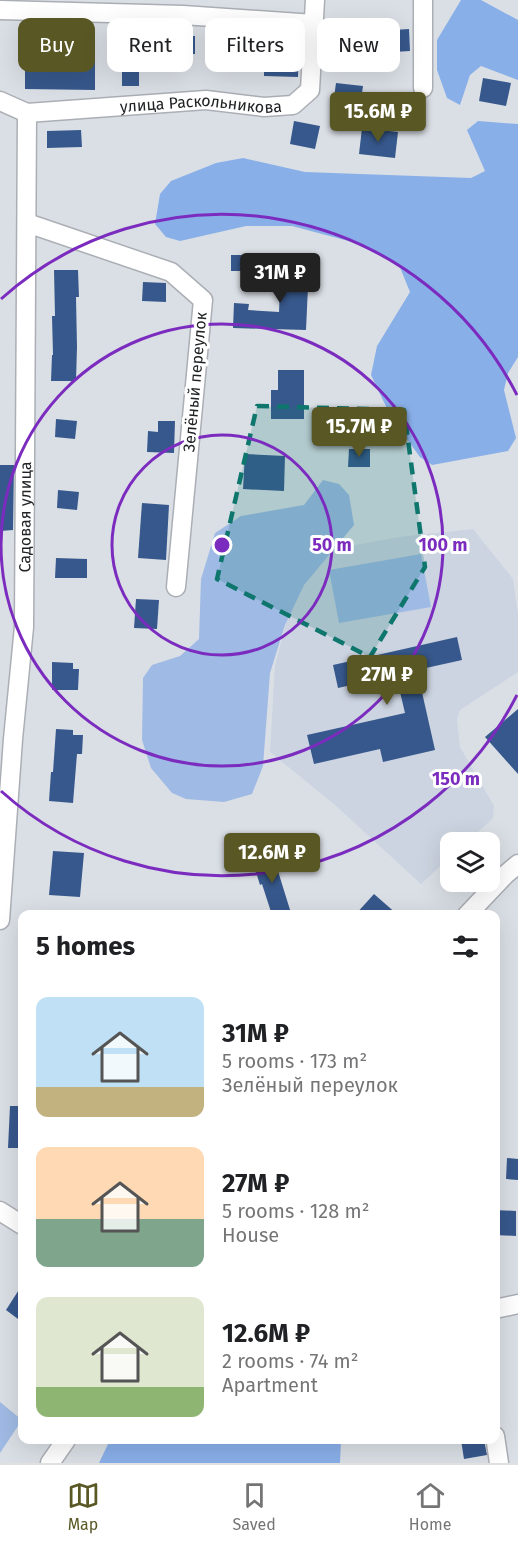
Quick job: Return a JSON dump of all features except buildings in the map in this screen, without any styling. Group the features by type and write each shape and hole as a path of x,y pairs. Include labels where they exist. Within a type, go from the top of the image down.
{"street":[{"name":"улица Раскольникова","path":"0,101 27,113 206,100 264,106 293,105 310,90 315,0"},
{"path":"423,0 423,88"},
{"path":"0,10 183,15 314,24"},
{"name":"Садовая улица","path":"0,920 7,738 24,627 27,113"},
{"name":"Зелёный переулок","path":"27,223 171,272 203,300 176,587"},
{"path":"471,910 518,864"},
{"path":"0,1211 18,1223"},
{"path":"500,1308 518,1304"},
{"path":"50,1463 63,1444"},
{"path":"496,1444 499,1463"}],"highlighted area":[{"path":"257,406 404,410 425,567 370,657 217,579"}],"shaded area":[{"path":"461,0 481,0 518,20 518,80 481,66 470,75 460,105 447,98 437,70 437,40"},
{"path":"478,121 518,124 518,357 508,373 504,390 516,438 508,451 432,465 420,457 392,419 371,375 377,346 410,292 399,265 356,243 292,226 246,226 180,241 166,237 155,224 160,194 171,181 216,163 243,158 305,172 471,178 485,171 467,130"},
{"path":"323,480 339,484 349,495 354,525 304,585 285,625 270,673 263,766 252,794 224,802 186,799 172,793 151,768 142,740 143,678 152,665 180,656 199,639 201,579 215,533 241,516 304,505"},
{"path":"473,529 513,579 518,615 518,672 460,710 457,719 460,747 494,806 493,818 478,832 440,832 440,866 421,884 335,805 270,752 275,665 298,578 328,550 399,537"},
{"path":"421,554 431,607 339,623 329,570"},
{"path":"0,1402 18,1417 18,1426 0,1453"},
{"path":"108,1444 341,1444 340,1463 99,1463"}]}
